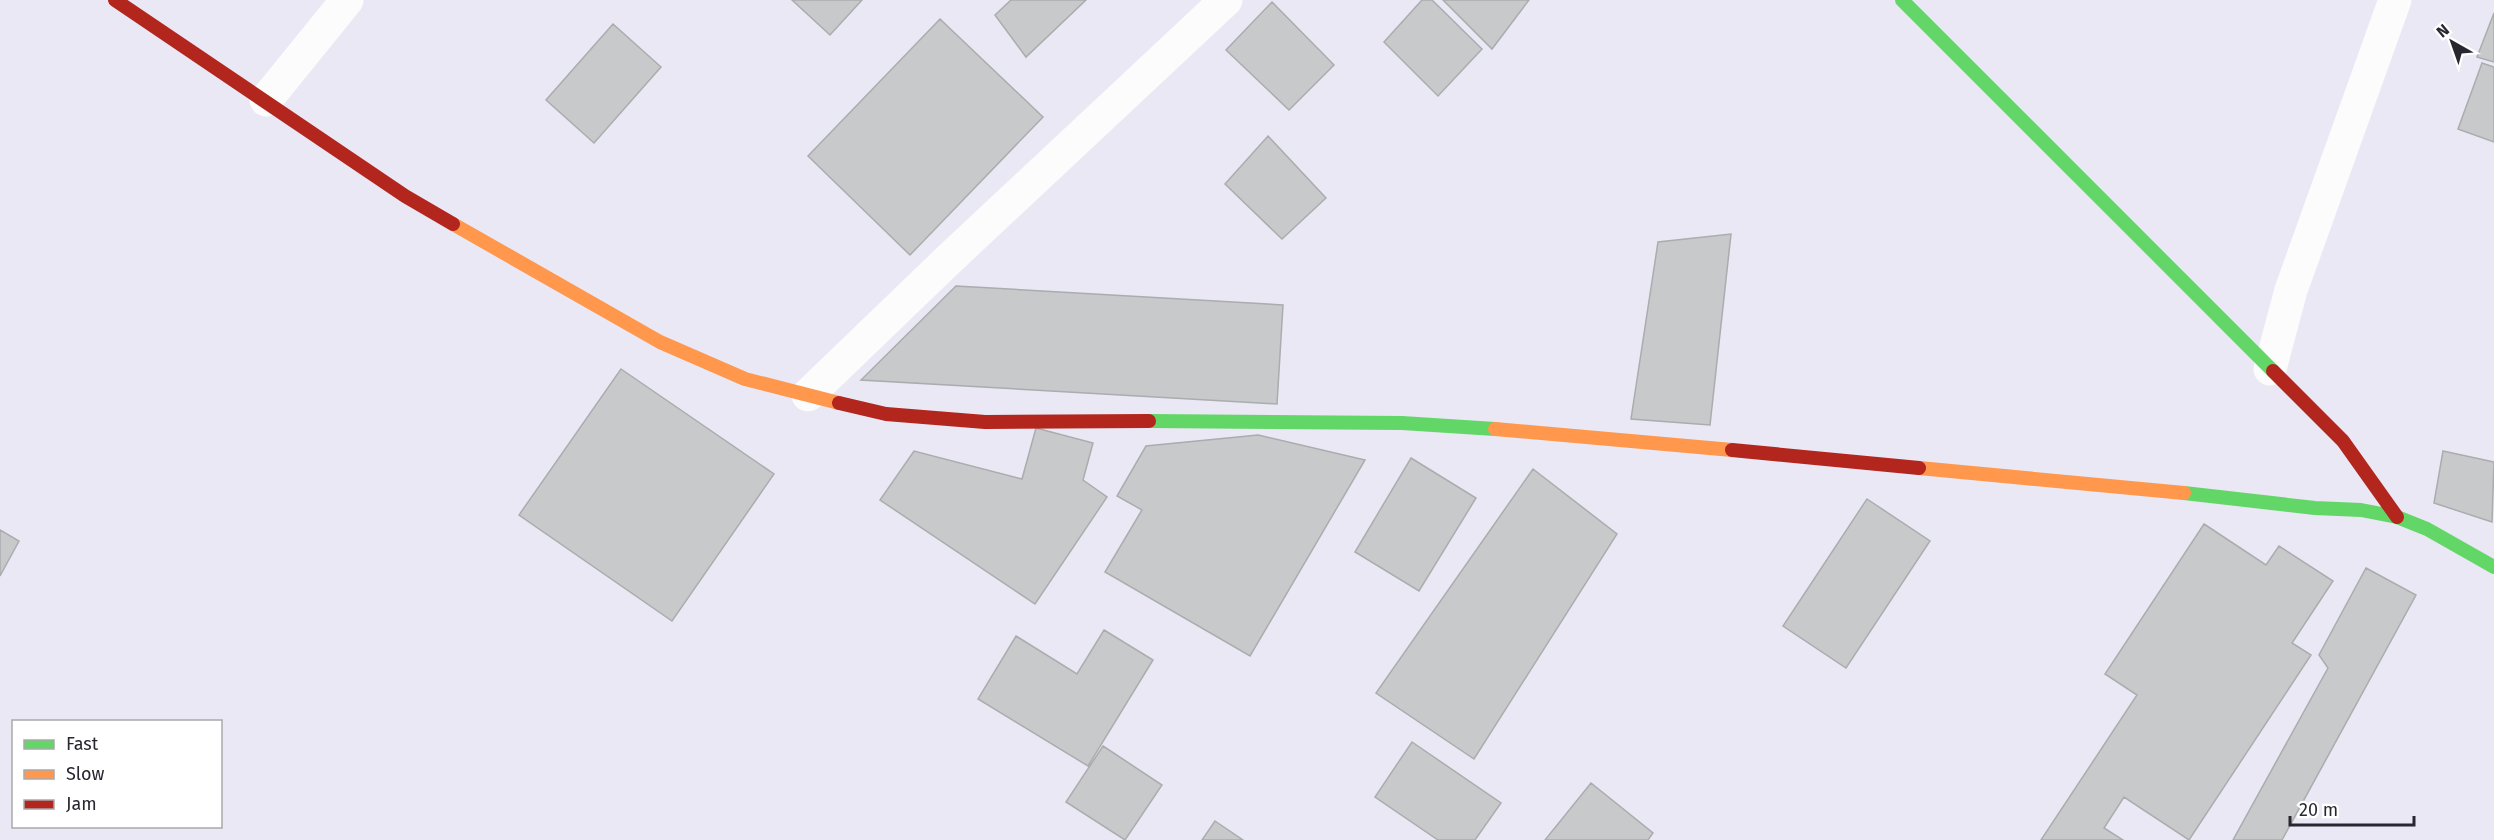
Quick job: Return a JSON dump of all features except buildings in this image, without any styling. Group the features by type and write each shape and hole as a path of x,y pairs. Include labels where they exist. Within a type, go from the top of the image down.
{"street":[{"path":"114,0 266,100 405,196 660,342 745,379 886,414 986,422 1240,420 1378,423 1590,436 2173,492 2315,508 2361,510 2397,517 2427,530 2494,567"},
{"path":"266,100 347,0"},
{"path":"808,395 945,263 1226,0"},
{"path":"1902,0 2343,441 2397,517"},
{"path":"2270,369 2291,290 2394,0"}],"traffic: fast":[{"path":"1902,0 2273,371"},
{"path":"1149,421 1402,423 1495,429"},
{"path":"2184,493 2315,508 2361,510 2397,517 2427,529 2494,567"}],"traffic: slow":[{"path":"453,224 660,342 745,379 839,403"},
{"path":"1495,429 1732,450"},
{"path":"1919,468 2184,493"}],"traffic: jam":[{"path":"115,0 405,196 453,224"},
{"path":"2273,371 2343,441 2397,517"},
{"path":"839,403 886,414 985,422 1149,421"},
{"path":"1732,450 1919,468"}]}
